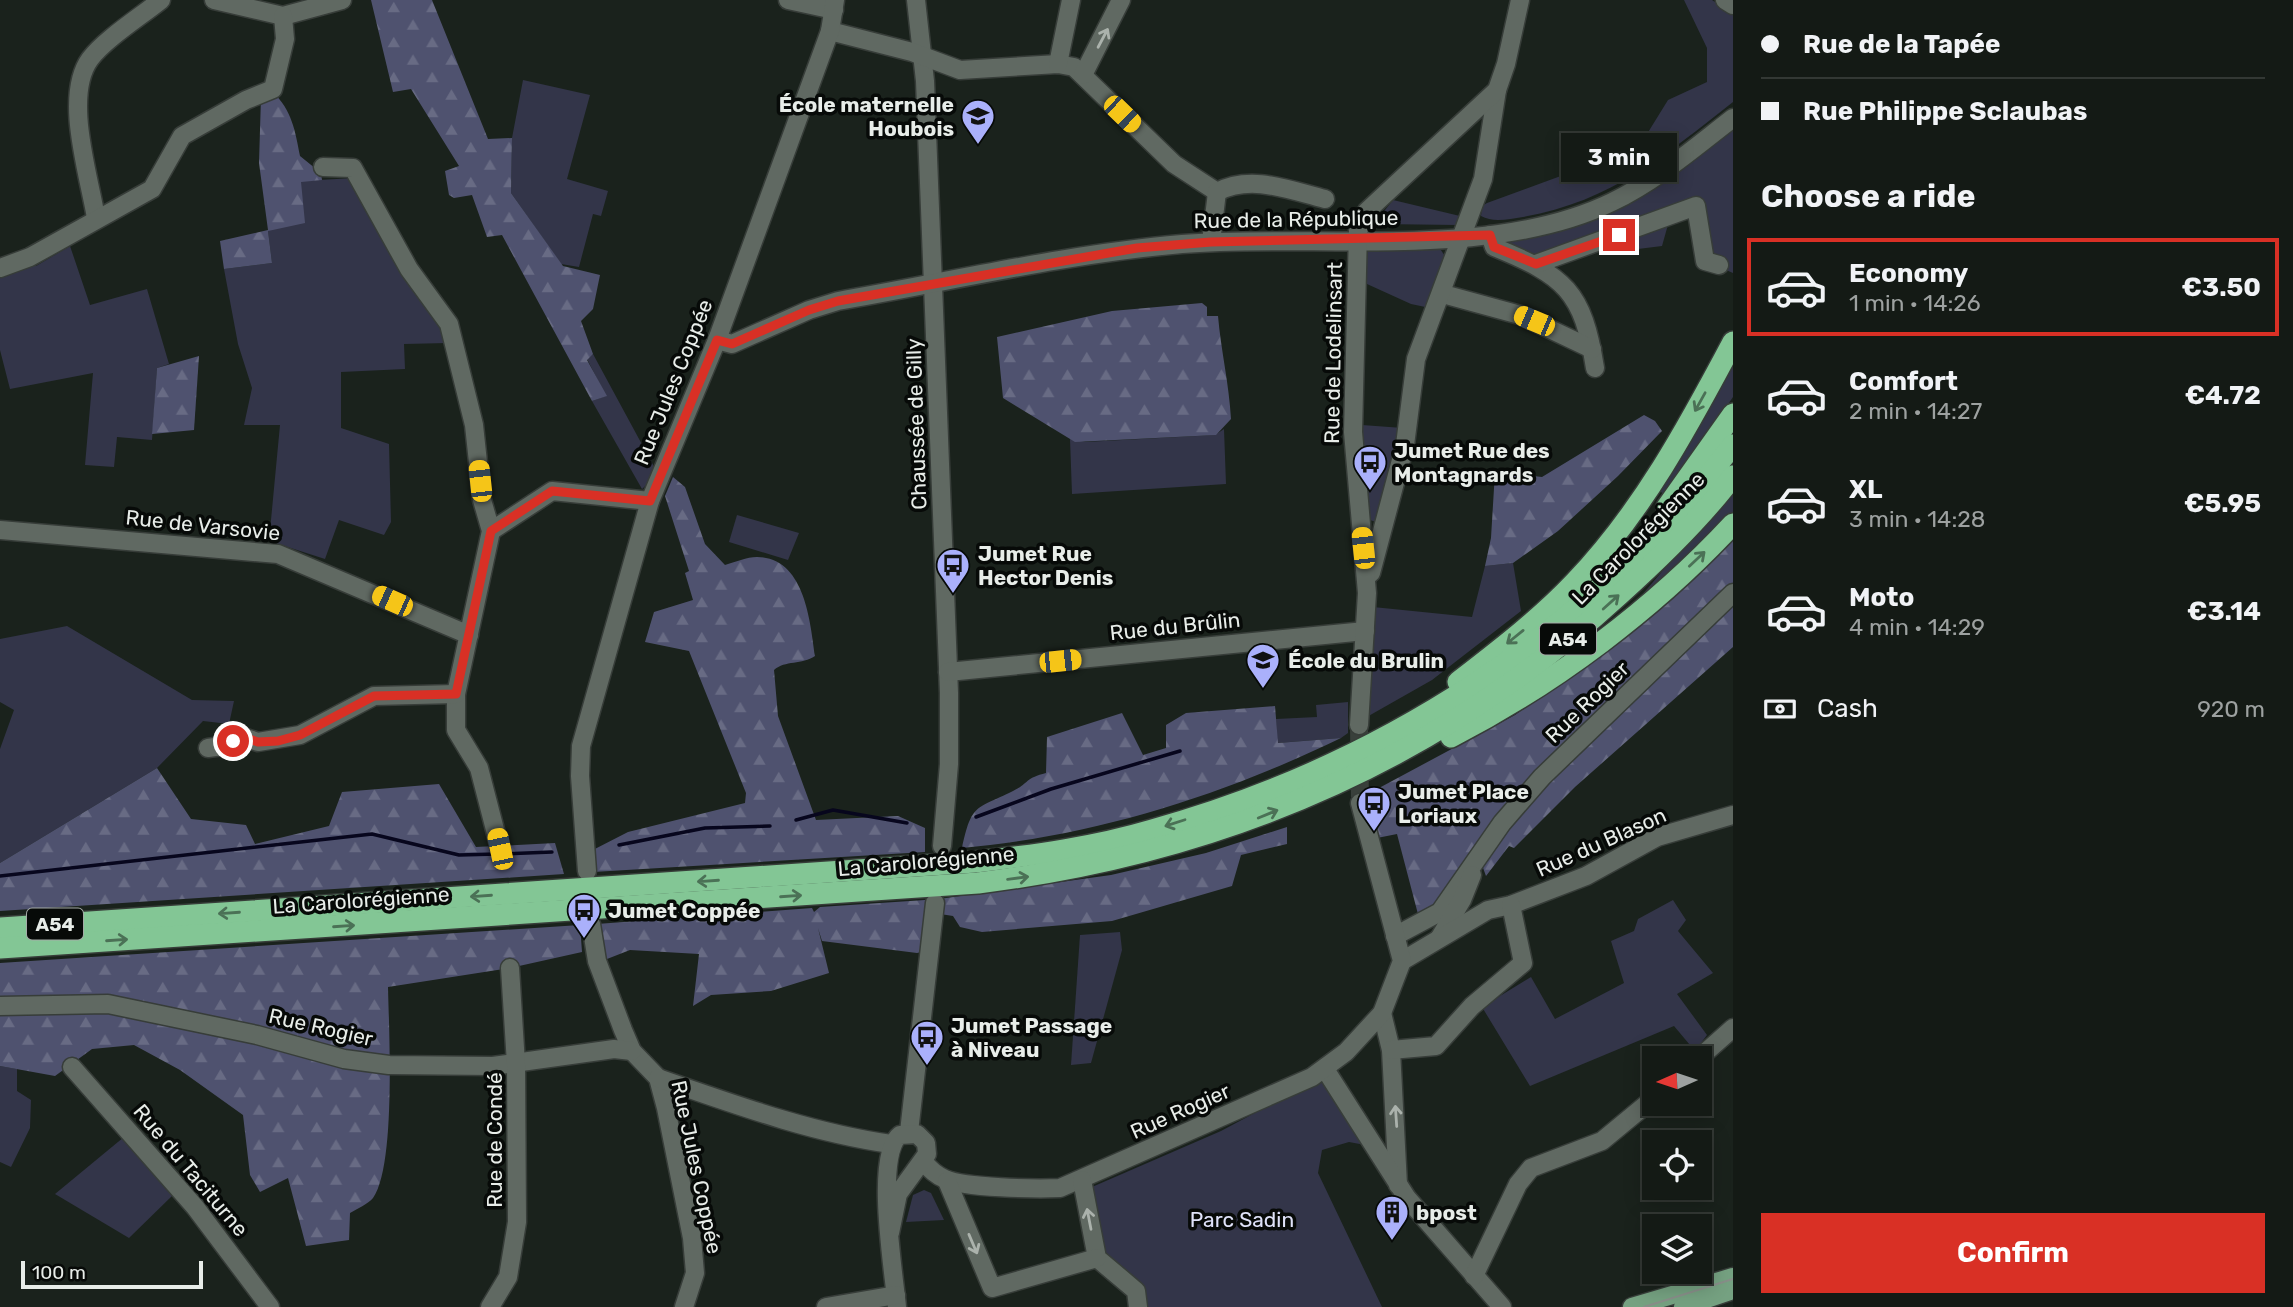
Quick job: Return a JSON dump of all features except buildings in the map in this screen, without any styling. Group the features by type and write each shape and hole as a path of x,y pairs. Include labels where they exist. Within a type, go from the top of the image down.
{"highway":[{"path":"1387,737 1522,631 1575,582 1627,520 1663,468 1733,342"},
{"name":"La Carolorégienne","path":"1652,537 1660,517 1733,414"},
{"name":"La Carolorégienne","path":"0,928 869,871 1043,854 1151,831 1240,802 1309,775 1387,737 1499,670 1571,612 1677,514 1733,445"},
{"name":"La Carolorégienne","path":"0,948 884,890 1031,876 1156,850 1234,826 1316,794 1375,767 1488,700 1588,624 1649,568 1733,476"},
{"path":"1375,767 1419,754 1492,716 1536,689 1660,594 1733,524"}],"main road":[{"path":"1632,1307 1733,1277"},
{"path":"1684,1307 1733,1290"}],"street":[{"path":"96,218 76,101 80,75 91,57 161,0"},
{"path":"214,0 283,16 342,0"},
{"path":"788,0 834,5"},
{"name":"Chaussée de Gilly","path":"916,0 923,56 934,284 948,672 949,764 942,846"},
{"path":"1058,64 1071,0"},
{"path":"1083,75 1121,0"},
{"name":"Rue de Lodelinsart","path":"1359,725 1367,593 1353,432 1357,240 1360,225 1367,211 1497,90 1506,64 1520,0"},
{"path":"1725,0 1733,5"},
{"name":"Rue Jules Coppée","path":"587,871 580,776 582,746 650,501 717,340 830,31 834,5"},
{"path":"0,268 30,257 152,189 182,136 246,100 274,89 285,39 283,16"},
{"path":"830,31 923,56 960,70 1058,64 1074,67 1168,158 1217,192"},
{"path":"1367,593 1374,553 1405,445 1416,359 1443,294 1486,167 1497,90"},
{"name":"Rue de la République","path":"717,340 732,344 825,304 1137,248 1211,242 1463,237 1555,223 1611,203 1648,182 1733,118"},
{"path":"323,167 353,168 409,269 449,324 474,425 482,500 491,531 456,694 458,737 479,768 500,849"},
{"path":"1217,192 1235,183 1251,182 1325,199"},
{"path":"1211,242 1217,192"},
{"path":"1536,264 1696,206 1706,261 1719,265"},
{"path":"1490,235 1494,247 1536,264 1566,287 1581,306 1595,368"},
{"path":"1443,294 1520,315 1592,349"},
{"path":"491,531 552,491 650,501"},
{"name":"Rue de Varsovie","path":"0,530 278,554 469,635"},
{"name":"Rue Rogier","path":"1455,900 1481,852 1542,776 1733,593"},
{"name":"Rue du Brûlin","path":"948,672 1365,631"},
{"path":"208,747 222,746 240,736 258,742 278,741 300,735 374,696 456,694"},
{"path":"1360,803 1402,961"},
{"name":"Rue du Blason","path":"1402,961 1488,910 1511,905 1586,876 1657,837 1733,816"},
{"path":"1395,936 1440,912 1455,900"},
{"path":"1455,900 1488,910"},
{"path":"1440,937 1455,900"},
{"path":"909,1132 935,903"},
{"path":"1391,1050 1436,1046 1472,1006 1523,963 1511,905"},
{"name":"Rue Jules Coppée","path":"591,924 597,961 632,1051 658,1078 692,1238 695,1273 684,1307"},
{"name":"Rue Rogier","path":"947,1181 1032,1189 1060,1188 1325,1069 1382,1013 1402,961"},
{"name":"Rue de Condé","path":"489,1307 508,1277 517,1222 516,1064 510,968"},
{"name":"Rue Rogier","path":"0,1006 108,1004 257,1035 344,1059 390,1065 458,1067 516,1064 614,1049 632,1051"},
{"path":"1382,1013 1391,1050 1398,1185"},
{"path":"1712,1047 1733,1028"},
{"name":"Rue du Taciturne","path":"72,1067 195,1207 270,1307"},
{"path":"1325,1069 1398,1185 1502,1307"},
{"path":"658,1078 891,1151 901,1168 921,1165 947,1181 992,1288 1097,1258"},
{"path":"1474,1276 1518,1184 1531,1168 1602,1141 1642,1108"},
{"path":"826,1307 897,1301 885,1193 891,1151 900,1135 909,1132 917,1134 926,1143 928,1150 921,1165 898,1194 890,1233"},
{"path":"1082,1180 1097,1258 1136,1291 1138,1307"}],"green space":[{"path":"371,0 432,0 488,139 512,138 511,193 563,266 600,275 593,309 581,321 593,354 587,360 607,396 592,401 502,235 487,237 472,195 454,198 449,195 445,171 459,166 411,89 393,92"},
{"path":"1684,0 1712,0 1733,14 1733,102 1636,174 1584,200 1523,217 1496,220 1481,216 1482,206 1487,203 1626,152 1647,134 1668,100 1707,82 1707,48"},
{"path":"523,80 590,95 567,179 608,191 601,216 593,214 579,267 561,264 511,193 512,138"},
{"path":"273,92 289,114 300,156 321,173 322,180 301,182 305,223 268,231 272,263 224,269 220,241 268,230 259,163 261,97"},
{"path":"1733,123 1733,273 1705,261 1696,207 1671,214 1662,246 1622,251 1619,236 1538,259 1506,243 1583,220"},
{"path":"354,178 441,322 448,343 404,344 405,369 341,372 341,428 389,444 391,522 384,535 339,520 325,559 269,541 280,425 244,425 252,388 238,344 224,269 272,263 268,231 301,181"},
{"path":"1393,200 1460,216 1458,225 1378,224 1377,220"},
{"path":"70,246 90,305 147,289 169,364 157,368 152,440 117,437 114,467 85,465 93,373 10,389 0,350 0,272 32,261 36,266"},
{"path":"1438,246 1445,256 1430,308 1411,304 1367,284 1363,258 1368,250"},
{"path":"1202,303 1207,307 1207,316 1218,316 1230,406 1231,419 1216,435 1075,442 1003,398 997,337 1112,311"},
{"path":"1733,349 1733,397 1665,495 1657,489"},
{"path":"593,354 658,474 642,489 592,401 606,396 587,359"},
{"path":"199,356 194,430 152,434 157,368"},
{"path":"1644,415 1655,421 1662,431 1618,476 1558,531 1513,563 1485,566 1491,538 1495,472 1542,477"},
{"path":"1362,425 1403,428 1376,522 1370,520 1362,459"},
{"path":"1224,429 1226,484 1072,494 1070,439 1085,442 1215,435"},
{"path":"673,477 685,487 705,544 725,565 753,557 773,560 786,568 802,594 811,626 815,656 774,670 778,716 816,820 898,816 925,828 925,852 593,872 589,852 628,832 745,803 746,793 689,651 645,642 654,612 693,600 685,573 689,571 665,496"},
{"path":"1733,488 1733,512 1636,602"},
{"path":"737,515 799,533 788,560 729,542"},
{"path":"1733,538 1733,584 1630,686 1733,593 1733,647 1575,787 1514,848 1509,846 1486,876 1482,865 1419,918 1397,834 1377,838 1366,795 1515,715 1619,641"},
{"path":"1513,563 1521,611 1432,680 1365,718 1373,607 1472,617 1485,566"},
{"path":"67,626 192,700 234,701 229,724 203,721 157,768 0,863 0,749 14,710 0,702 0,639"},
{"path":"1348,702 1348,733 1341,738 1277,743 1276,719 1317,717 1316,705"},
{"path":"1275,706 1278,743 1341,738 1250,778 1156,810 1060,834 962,848 969,823 977,810 1034,777 1046,773 1047,737 1122,713 1143,755 1166,748 1166,725 1186,713"},
{"path":"157,768 191,819 246,825 255,844 329,826 342,792 439,784 476,847 555,843 564,874 0,911 0,863"},
{"path":"1287,827 1287,844 1241,855 1232,886 1112,921 982,932 960,927 953,916 934,913 939,899 1111,875 1206,853"},
{"path":"925,900 926,951 917,953 822,941 818,928 829,973 771,991 711,995 693,1006 699,954 630,950 607,959 600,946 597,924 812,908 814,912 820,907"},
{"path":"1673,900 1686,920 1678,931 1713,973 1677,994 1707,1035 1699,1046 1691,1046 1674,1026 1530,1086 1482,1007 1531,977 1555,1019 1624,983 1611,941 1634,931 1638,919"},
{"path":"580,925 582,952 510,968 388,987 390,1097 385,1158 380,1182 373,1198 350,1213 349,1240 306,1246 288,1178 260,1192 250,1175 243,1115 180,1070 134,1045 92,1049 55,1076 0,1066 0,963"},
{"path":"1120,932 1122,950 1091,1063 1071,1065 1080,935"},
{"path":"0,1066 17,1069 17,1091 31,1100 30,1128 11,1167 0,1162"},
{"name":"Parc Sadin","path":"1318,1079 1326,1083 1365,1145 1349,1142 1322,1150 1318,1173 1382,1307 1142,1307 1104,1256 1091,1194 1092,1187 1221,1131"},
{"path":"124,1137 174,1194 129,1238 55,1194"},
{"path":"924,1190 931,1193 944,1220 906,1222 913,1195"}],"waterway":[{"path":"976,817 1051,789 1180,751"},
{"path":"796,820 833,810 907,823"},
{"path":"619,845 705,828 770,826"},
{"path":"0,876 372,834 459,855 497,854"},
{"path":"505,854 552,852"}],"tunnel":[{"path":"1359,725 1360,803"}],"tram line":[{"path":"1644,1307 1733,1279"}],"place":[{"name":"École maternelle Houbois","path":"978,146"},
{"name":"Jumet Rue des Montagnards","path":"1370,492"},
{"name":"Jumet Rue Hector Denis","path":"953,595"},
{"name":"École du Brulin","path":"1263,690"},
{"name":"Jumet Place Loriaux","path":"1374,833"},
{"name":"Jumet Coppée","path":"584,940"},
{"name":"Jumet Passage à Niveau","path":"927,1067"},
{"name":"bpost","path":"1392,1242"}],"route":[{"path":"233,741 240,736 258,742 278,741 300,735 374,696 456,694 491,531 544,495 557,490 650,501 717,340 732,344 809,310 838,301 1137,248 1211,242 1490,235 1491,245 1494,247 1536,264 1619,235"}]}
